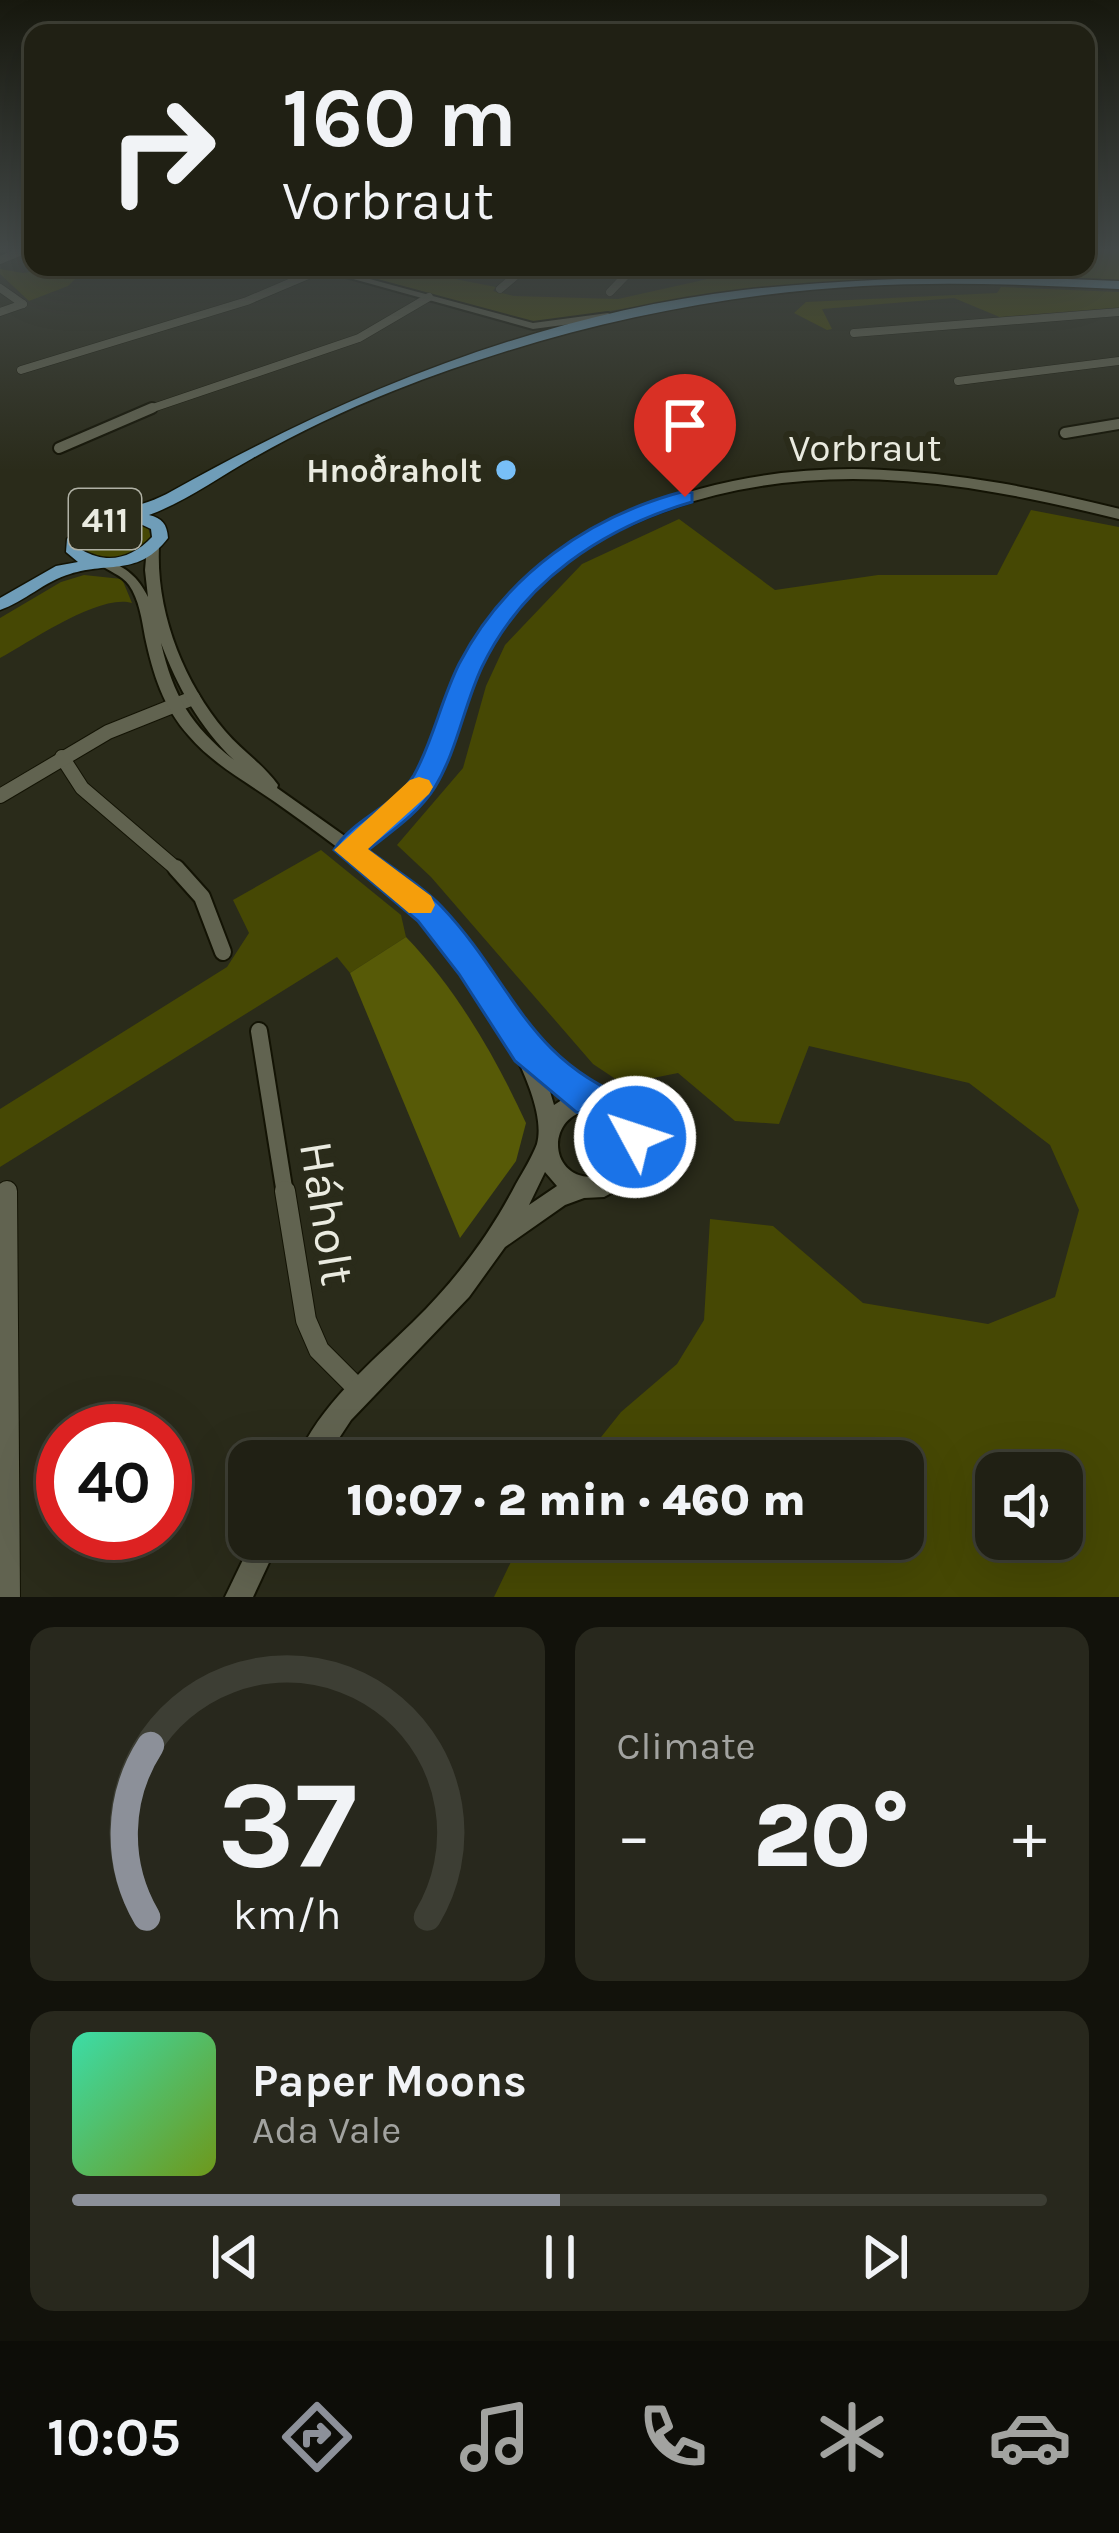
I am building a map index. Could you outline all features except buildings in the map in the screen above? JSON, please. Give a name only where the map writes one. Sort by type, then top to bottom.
[{"type":"main road","name":"411","points":[[0,602],[47,570],[93,523],[156,507],[287,430],[413,376],[505,344],[590,323]]},
{"type":"main road","name":"411","points":[[413,376],[602,323]]},
{"type":"main road","name":"411","points":[[0,602],[62,570],[129,561],[157,540],[175,505],[211,473]]},
{"type":"main road","name":"411","points":[[132,515],[152,521],[157,540]]},
{"type":"main road","name":"411","points":[[73,543],[77,556],[100,564]]},
{"type":"street","points":[[21,370],[176,323]]},
{"type":"street","points":[[59,448],[144,411],[359,338],[385,323]]},
{"type":"street","points":[[505,323],[513,330],[505,344]]},
{"type":"street","points":[[529,323],[565,323]]},
{"type":"street","points":[[854,333],[990,323]]},
{"type":"street","points":[[958,381],[1119,361]]},
{"type":"street","points":[[1065,433],[1119,424]]},
{"type":"street","name":"Vorbraut","points":[[349,850],[403,806],[424,782],[471,664],[519,594],[545,568],[586,540],[650,508],[772,476],[867,471],[974,478],[1119,514]]},
{"type":"street","points":[[157,540],[156,597],[179,673],[222,738],[278,796]]},
{"type":"street","points":[[100,564],[137,588],[155,658],[174,705],[213,751],[429,913],[526,1050],[589,1101],[620,1112],[633,1129],[636,1147],[622,1175],[558,1197],[500,1240]]},
{"type":"street","points":[[0,796],[141,716],[193,698]]},
{"type":"street","points":[[62,757],[82,788],[170,862],[202,897],[224,952]]},
{"type":"street","name":"Háholt","points":[[259,1031],[306,1320],[319,1350],[358,1389]]},
{"type":"street","points":[[526,1050],[547,1137],[563,1178],[587,1187]]},
{"type":"street","points":[[323,1440],[358,1389],[460,1291],[500,1240],[565,1108],[589,1101]]},
{"type":"street","points":[[7,1192],[10,1597]]},
{"type":"street","points":[[239,1597],[257,1560]]},
{"type":"shaded area","points":[[1031,510],[1119,527],[1119,1597],[494,1597],[512,1560],[924,1560],[924,1440],[599,1440],[621,1412],[677,1364],[704,1320],[710,1219],[773,1226],[863,1303],[988,1324],[1055,1297],[1079,1210],[1050,1145],[969,1083],[809,1046],[779,1124],[735,1121],[678,1073],[623,1084],[593,1064],[431,877],[397,845],[463,768],[486,686],[505,645],[582,564],[679,519],[775,590],[878,575],[997,575]]},
{"type":"shaded area","points":[[121,520],[148,527],[151,539],[118,558],[82,549],[84,537],[99,526]]},
{"type":"shaded area","points":[[84,575],[122,579],[132,603],[84,612],[0,658],[0,618],[61,582]]},
{"type":"shaded area","points":[[321,850],[401,915],[406,937],[350,973],[337,957],[0,1167],[0,1109],[227,967],[249,933],[233,900]]},
{"type":"shaded area","points":[[406,937],[474,1025],[526,1123],[516,1161],[460,1238],[350,973]]},
{"type":"slow traffic","points":[[419,787],[349,850],[420,905]]},
{"type":"place","name":"Hnoðraholt","points":[[506,470]]},
{"type":"route","points":[[635,1137],[620,1112],[589,1101],[526,1050],[452,939],[429,913],[349,850],[403,806],[424,782],[471,664],[519,594],[545,568],[586,540],[650,508],[685,497]]}]
